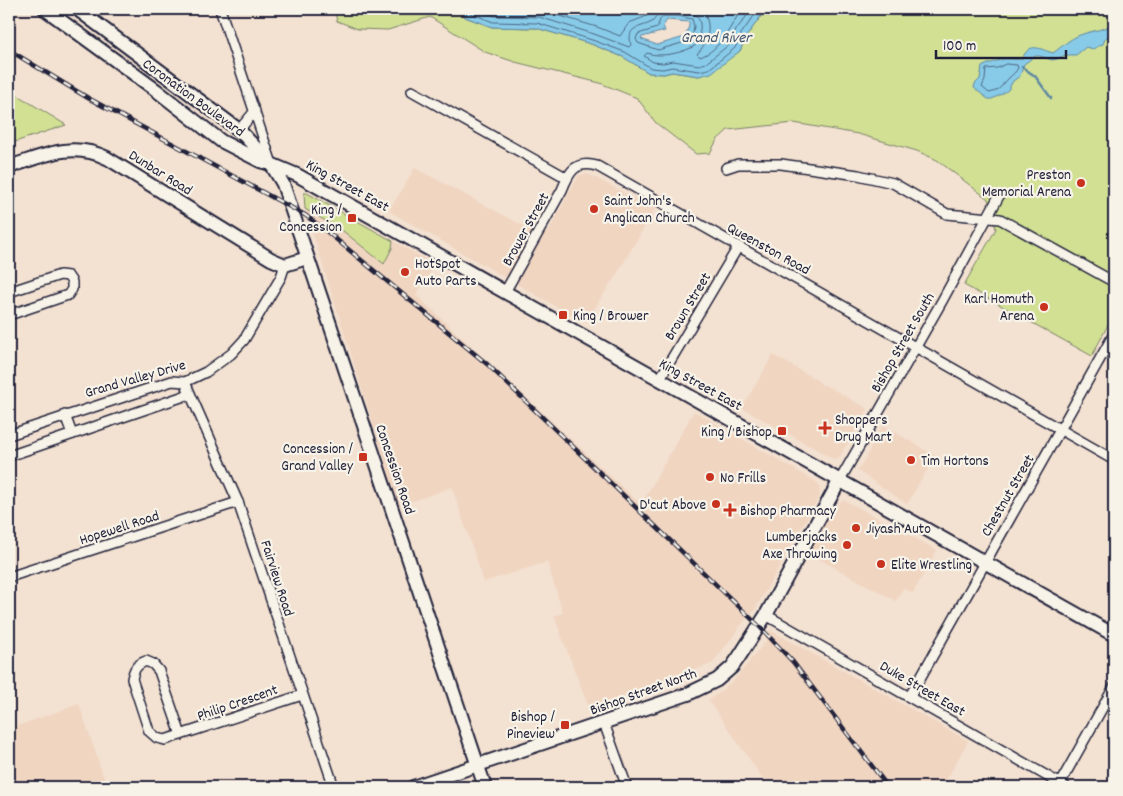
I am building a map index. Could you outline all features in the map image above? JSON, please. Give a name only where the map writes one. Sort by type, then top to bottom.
[{"type":"main road","name":"Coronation Boulevard","points":[[46,9],[156,90],[221,141],[260,161],[271,164]]},
{"type":"main road","name":"Coronation Boulevard","points":[[77,9],[239,130],[271,164]]},
{"type":"main road","points":[[156,90],[166,76]]},
{"type":"main road","name":"Dunbar Road","points":[[9,167],[57,151],[84,150],[96,153],[271,259],[286,265]]},
{"type":"main road","name":"Concession Road","points":[[271,164],[283,184],[306,258],[485,787]]},
{"type":"main road","name":"King Street East","points":[[271,164],[297,175],[1114,635]]},
{"type":"main road","points":[[286,265],[306,258]]},
{"type":"main road","name":"Bishop Street North","points":[[413,787],[604,723],[709,685],[732,666],[766,614],[840,480]]},
{"type":"street","points":[[220,9],[271,164]]},
{"type":"street","points":[[412,91],[567,178]]},
{"type":"street","points":[[239,130],[255,111]]},
{"type":"street","name":"Queenston Road","points":[[567,178],[578,166],[588,164],[597,166],[1114,460]]},
{"type":"street","points":[[726,168],[738,164],[781,164],[858,175],[894,183],[946,214],[1000,219],[1114,282]]},
{"type":"street","name":"Brower Street","points":[[505,292],[567,178]]},
{"type":"street","name":"Bishop Street South","points":[[840,480],[999,196]]},
{"type":"street","name":"Brown Street","points":[[659,380],[738,247]]},
{"type":"street","name":"Grand Valley Drive","points":[[9,435],[172,381],[185,382],[206,372],[230,354],[244,340],[281,277],[286,265]]},
{"type":"street","points":[[9,292],[60,275],[68,276],[72,282],[72,289],[68,295],[9,314]]},
{"type":"street","name":"Chestnut Street","points":[[910,696],[1114,334]]},
{"type":"street","name":"Fairview Road","points":[[185,382],[238,502],[334,787]]},
{"type":"street","name":"Grand Valley Drive","points":[[9,456],[190,394]]},
{"type":"street","points":[[66,416],[72,434]]},
{"type":"street","name":"Hopewell Road","points":[[9,578],[238,502]]},
{"type":"street","name":"Duke Street East","points":[[766,614],[910,696],[1061,786]]},
{"type":"street","name":"Philip Crescent","points":[[181,735],[159,671],[153,664],[146,661],[137,664],[132,679],[149,731],[157,738],[165,740],[181,735],[302,695]]},
{"type":"street","points":[[1061,786],[1114,687]]},
{"type":"street","points":[[604,723],[626,787]]},
{"type":"shaded area","points":[[415,168],[533,231],[548,232],[579,175],[588,174],[655,209],[585,323],[389,211]]},
{"type":"shaded area","points":[[305,209],[343,231],[392,248],[393,241],[435,265],[416,295],[641,505],[694,411],[818,483],[819,497],[754,611],[713,663],[589,708],[554,616],[563,613],[547,562],[484,582],[452,487],[399,506]]},
{"type":"shaded area","points":[[773,355],[817,380],[823,386],[825,385],[868,409],[837,461],[742,408]]},
{"type":"shaded area","points":[[883,425],[935,456],[907,504],[858,471]]},
{"type":"shaded area","points":[[844,500],[937,550],[913,593],[903,588],[896,601],[808,553],[834,508],[836,509],[840,502]]},
{"type":"shaded area","points":[[770,630],[968,741],[945,782],[954,787],[769,787],[709,701],[735,679],[767,640]]},
{"type":"shaded area","points":[[79,704],[107,787],[9,787],[9,729]]},
{"type":"green space","points":[[334,9],[457,9],[465,17],[492,27],[536,28],[591,44],[623,57],[649,73],[664,74],[672,72],[699,76],[740,51],[746,37],[766,9],[1114,9],[1114,313],[1092,356],[964,285],[996,229],[988,199],[937,160],[917,151],[858,134],[794,123],[728,130],[717,140],[710,153],[696,154],[656,123],[637,98],[600,83],[515,62],[485,52],[430,17],[388,30],[358,29],[337,21]]},
{"type":"green space","points":[[9,90],[66,125],[9,144]]},
{"type":"green space","points":[[304,193],[393,241],[392,248],[384,264],[343,231],[305,209]]},
{"type":"water","name":"Grand River","points":[[457,9],[766,9],[746,37],[740,51],[711,73],[699,76],[672,72],[664,74],[649,73],[623,57],[591,44],[536,28],[492,27],[465,17]],"holes":[[[667,20],[689,22],[686,34],[688,36],[657,45],[641,39],[642,37],[665,31],[663,26]]]},
{"type":"water","points":[[1114,23],[1114,46],[1107,37],[1103,44],[1093,49],[1086,47],[1076,55],[1065,55],[1052,60],[1035,56],[1024,64],[1020,76],[1013,81],[1008,90],[992,99],[988,99],[974,88],[980,79],[983,66],[1003,59],[1022,59],[1025,53],[1032,48],[1039,48],[1053,53],[1076,37],[1108,27]]},
{"type":"waterway","points":[[1022,67],[1035,76],[1051,98]]},
{"type":"railway","points":[[9,50],[88,98],[305,215],[487,364],[759,626],[793,662],[888,787]]},
{"type":"place","name":"Preston Memorial Arena","points":[[1081,183]]},
{"type":"place","name":"Saint John's Anglican Church","points":[[594,209]]},
{"type":"place","name":"King / Concession","points":[[352,218]]},
{"type":"place","name":"HotSpot Auto Parts","points":[[405,272]]},
{"type":"place","name":"Karl Homuth Arena","points":[[1044,307]]},
{"type":"place","name":"King / Brower","points":[[563,315]]},
{"type":"place","name":"Shoppers Drug Mart","points":[[825,428]]},
{"type":"place","name":"King / Bishop","points":[[782,431]]},
{"type":"place","name":"Concession / Grand Valley","points":[[363,457]]},
{"type":"place","name":"Tim Hortons","points":[[911,460]]},
{"type":"place","name":"No Frills","points":[[710,477]]},
{"type":"place","name":"D'cut Above","points":[[716,504]]},
{"type":"place","name":"Bishop Pharmacy","points":[[730,510]]},
{"type":"place","name":"Jiyash Auto","points":[[856,528]]},
{"type":"place","name":"Lumberjacks Axe Throwing","points":[[847,545]]},
{"type":"place","name":"Elite Wrestling","points":[[881,564]]},
{"type":"place","name":"Bishop / Pineview","points":[[565,725]]}]
